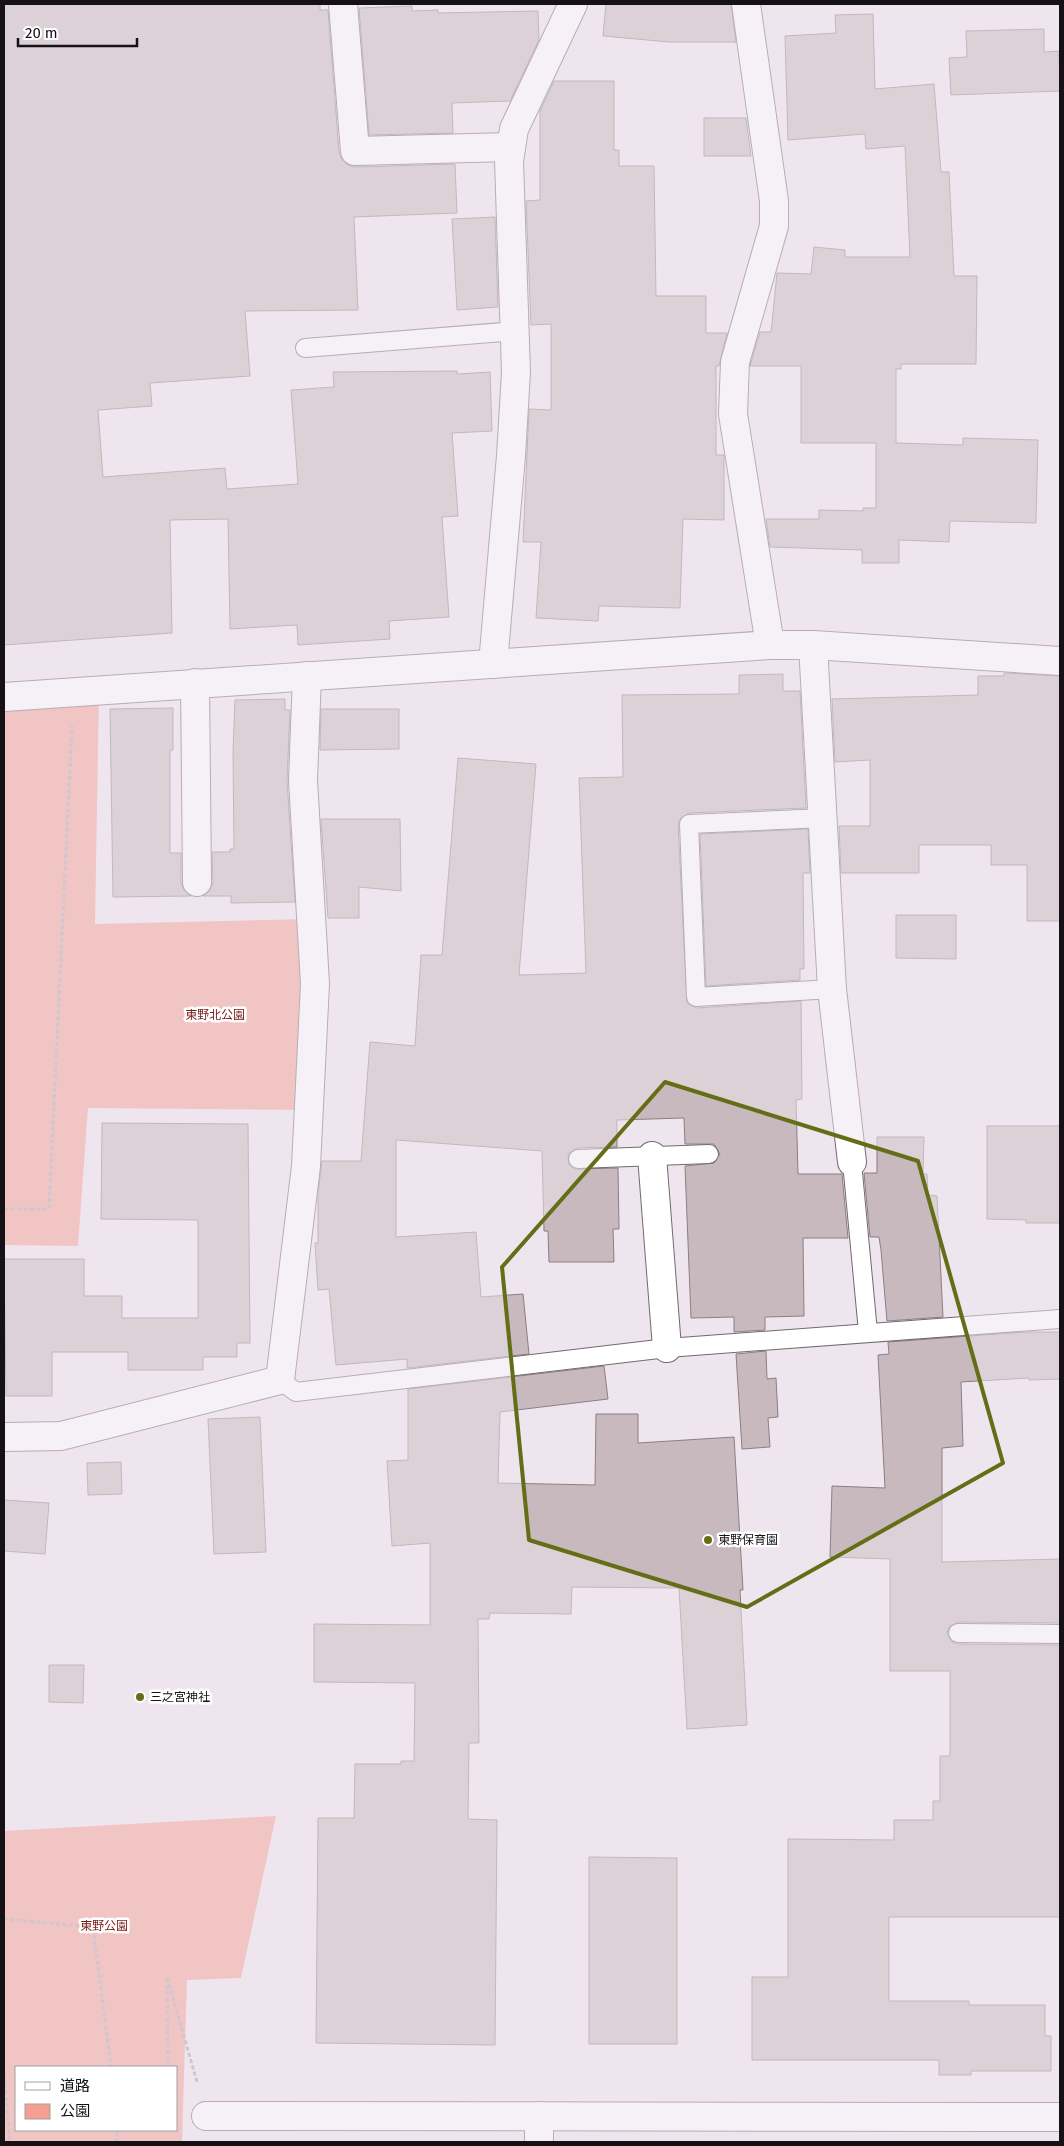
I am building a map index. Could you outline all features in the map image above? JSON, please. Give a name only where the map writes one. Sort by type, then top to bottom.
[{"type":"street","points":[[343,4],[355,151],[511,146]]},
{"type":"street","points":[[493,664],[512,456],[516,372],[509,161],[514,129],[573,4]]},
{"type":"street","points":[[746,4],[774,201],[774,226],[735,362],[733,414],[770,645]]},
{"type":"street","points":[[4,697],[74,694],[195,683],[770,645],[813,645],[1060,661]]},
{"type":"street","points":[[813,645],[832,989],[852,1162]]},
{"type":"street","points":[[4,1437],[61,1436],[280,1380],[306,1166],[315,984],[303,780],[307,676]]},
{"type":"street","points":[[195,683],[197,882]]},
{"type":"street","points":[[652,1156],[667,1348]]},
{"type":"street","points":[[206,2116],[539,2129],[1060,2117]]},
{"type":"lane","points":[[305,348],[515,331]]},
{"type":"lane","points":[[824,818],[689,824],[696,997],[832,989]]},
{"type":"lane","points":[[578,1158],[709,1154]]},
{"type":"lane","points":[[852,1162],[868,1332]]},
{"type":"lane","points":[[280,1380],[296,1392],[667,1348],[1060,1319]]},
{"type":"lane","points":[[958,1634],[1060,1634]]},
{"type":"path","points":[[4,1208],[49,1209],[74,694]]},
{"type":"path","points":[[4,1919],[93,1928],[111,2066]]},
{"type":"path","points":[[168,2066],[167,1977],[206,2116]]},
{"type":"path","points":[[4,2072],[10,2142]]},
{"type":"highlighted area","points":[[665,1082],[918,1161],[1003,1463],[747,1607],[529,1540],[502,1267]]},
{"type":"green space","name":"東野北公園","points":[[99,692],[95,924],[311,919],[309,1110],[88,1108],[78,1246],[4,1245],[4,697]]},
{"type":"green space","name":"東野公園","points":[[276,1816],[241,1978],[187,1980],[182,2142],[4,2142],[4,1831]]},
{"type":"building","points":[[4,4],[320,4],[320,10],[328,10],[339,152],[342,160],[348,165],[355,167],[455,164],[457,213],[354,217],[358,310],[245,311],[250,376],[150,383],[152,406],[98,410],[103,477],[225,468],[227,489],[298,484],[291,390],[334,387],[333,372],[457,371],[457,374],[490,372],[492,431],[452,433],[458,516],[442,517],[449,617],[389,621],[390,639],[298,645],[297,625],[230,629],[228,519],[170,520],[172,633],[4,645]]},
{"type":"building","points":[[606,4],[731,4],[736,42],[669,42],[603,36]]},
{"type":"building","points":[[412,6],[412,11],[438,10],[438,13],[538,11],[539,40],[510,101],[452,103],[453,133],[369,135],[359,8]]},
{"type":"building","points":[[873,14],[875,89],[934,84],[941,172],[949,172],[954,276],[977,276],[976,364],[901,364],[901,369],[896,369],[896,443],[963,445],[963,438],[1038,440],[1036,523],[950,521],[949,542],[899,540],[899,563],[862,563],[862,550],[770,547],[766,519],[819,519],[819,510],[863,511],[863,508],[876,508],[876,443],[801,443],[801,366],[750,366],[760,332],[771,332],[777,273],[811,274],[814,247],[845,250],[845,257],[910,257],[905,146],[866,149],[865,134],[788,140],[785,36],[836,33],[835,15]]},
{"type":"building","points":[[1044,29],[1044,52],[1059,51],[1060,91],[951,95],[949,58],[967,57],[966,31]]},
{"type":"building","points":[[554,81],[614,81],[614,150],[619,150],[619,166],[654,166],[656,296],[706,296],[706,333],[727,333],[719,366],[716,366],[716,455],[724,455],[724,520],[683,519],[680,608],[599,606],[598,621],[536,618],[541,542],[523,542],[529,409],[551,410],[551,324],[531,325],[526,201],[540,200],[540,111]]},
{"type":"building","points":[[704,118],[746,118],[751,156],[704,156]]},
{"type":"building","points":[[495,217],[498,307],[457,310],[452,219]]},
{"type":"building","points":[[1004,673],[1060,676],[1060,921],[1027,921],[1027,865],[991,865],[991,845],[919,845],[919,873],[841,873],[839,826],[870,826],[870,760],[835,762],[832,699],[978,695],[978,676],[1004,676]]},
{"type":"building","points":[[783,674],[783,691],[800,691],[806,808],[689,813],[680,819],[678,824],[687,1003],[697,1008],[801,1001],[802,1099],[796,1100],[798,1174],[842,1174],[848,1238],[803,1238],[804,1316],[765,1317],[765,1330],[734,1332],[734,1317],[691,1318],[685,1166],[714,1163],[720,1154],[714,1144],[685,1144],[684,1118],[617,1120],[617,1147],[577,1148],[568,1154],[569,1164],[574,1169],[618,1168],[619,1229],[613,1229],[614,1262],[549,1262],[548,1231],[544,1231],[542,1151],[396,1140],[396,1237],[476,1232],[481,1297],[523,1294],[529,1354],[407,1368],[407,1359],[336,1365],[329,1289],[318,1290],[315,1243],[318,1243],[318,1193],[322,1161],[361,1161],[370,1042],[415,1046],[421,955],[442,955],[458,758],[536,764],[519,975],[586,973],[579,778],[623,777],[622,695],[739,694],[739,675]]},
{"type":"building","points":[[285,699],[285,710],[290,710],[287,781],[295,902],[231,903],[231,896],[203,896],[210,890],[213,882],[212,852],[230,852],[230,849],[234,849],[233,752],[235,700]]},
{"type":"building","points":[[173,708],[173,750],[170,750],[170,853],[181,853],[181,883],[184,890],[191,896],[113,897],[110,709]]},
{"type":"building","points":[[321,709],[399,709],[399,749],[320,750]]},
{"type":"building","points":[[321,819],[400,819],[401,891],[359,887],[359,918],[328,918]]},
{"type":"building","points":[[808,829],[810,873],[803,873],[804,969],[800,969],[800,980],[706,986],[700,834]]},
{"type":"building","points":[[896,915],[956,915],[956,959],[896,958]]},
{"type":"building","points":[[102,1123],[248,1124],[250,1343],[237,1343],[237,1357],[203,1357],[203,1370],[128,1370],[128,1352],[52,1352],[52,1396],[6,1396],[4,1259],[84,1259],[84,1296],[122,1296],[122,1318],[198,1318],[198,1220],[101,1219]]},
{"type":"building","points":[[987,1126],[1060,1126],[1060,1223],[1026,1223],[1026,1220],[987,1219]]},
{"type":"building","points":[[877,1137],[924,1137],[923,1174],[927,1174],[928,1195],[937,1196],[943,1317],[887,1321],[879,1237],[870,1237],[864,1173],[877,1173]]},
{"type":"building","points":[[1024,1332],[1060,1332],[1060,1379],[1029,1380],[1029,1378],[961,1382],[963,1446],[942,1448],[942,1562],[1060,1559],[1060,1623],[958,1622],[949,1627],[947,1633],[952,1642],[958,1644],[1060,1645],[1060,1917],[889,1917],[889,2001],[969,2001],[969,2005],[1045,2005],[1045,2036],[1051,2036],[1051,2071],[971,2071],[971,2075],[939,2075],[939,2060],[752,2060],[752,1977],[788,1977],[788,1839],[894,1840],[894,1820],[933,1820],[933,1801],[940,1801],[940,1756],[950,1756],[950,1671],[890,1671],[890,1559],[830,1557],[832,1486],[885,1488],[878,1355],[889,1354],[888,1342]]},
{"type":"building","points":[[766,1351],[767,1379],[776,1378],[778,1417],[768,1418],[770,1447],[742,1449],[736,1354]]},
{"type":"building","points":[[604,1366],[608,1399],[500,1412],[498,1483],[595,1485],[596,1414],[638,1414],[638,1443],[734,1437],[743,1590],[740,1590],[747,1725],[687,1729],[679,1588],[572,1587],[571,1614],[490,1613],[489,1619],[478,1619],[479,1743],[469,1743],[468,1819],[497,1820],[495,2045],[316,2043],[318,1818],[354,1818],[355,1764],[401,1764],[401,1761],[414,1761],[415,1683],[314,1682],[314,1624],[430,1625],[430,1543],[392,1546],[387,1461],[408,1460],[408,1389]]},
{"type":"building","points":[[260,1417],[266,1552],[214,1554],[208,1419]]},
{"type":"building","points":[[121,1462],[122,1494],[88,1495],[87,1463]]},
{"type":"building","points":[[4,1500],[49,1503],[45,1554],[4,1551]]},
{"type":"building","points":[[49,1665],[84,1665],[83,1703],[49,1702]]},
{"type":"building","points":[[589,1857],[677,1858],[677,2044],[589,2044]]},
{"type":"place","name":"東野保育園","points":[[708,1540]]},
{"type":"place","name":"三之宮神社","points":[[140,1697]]}]
